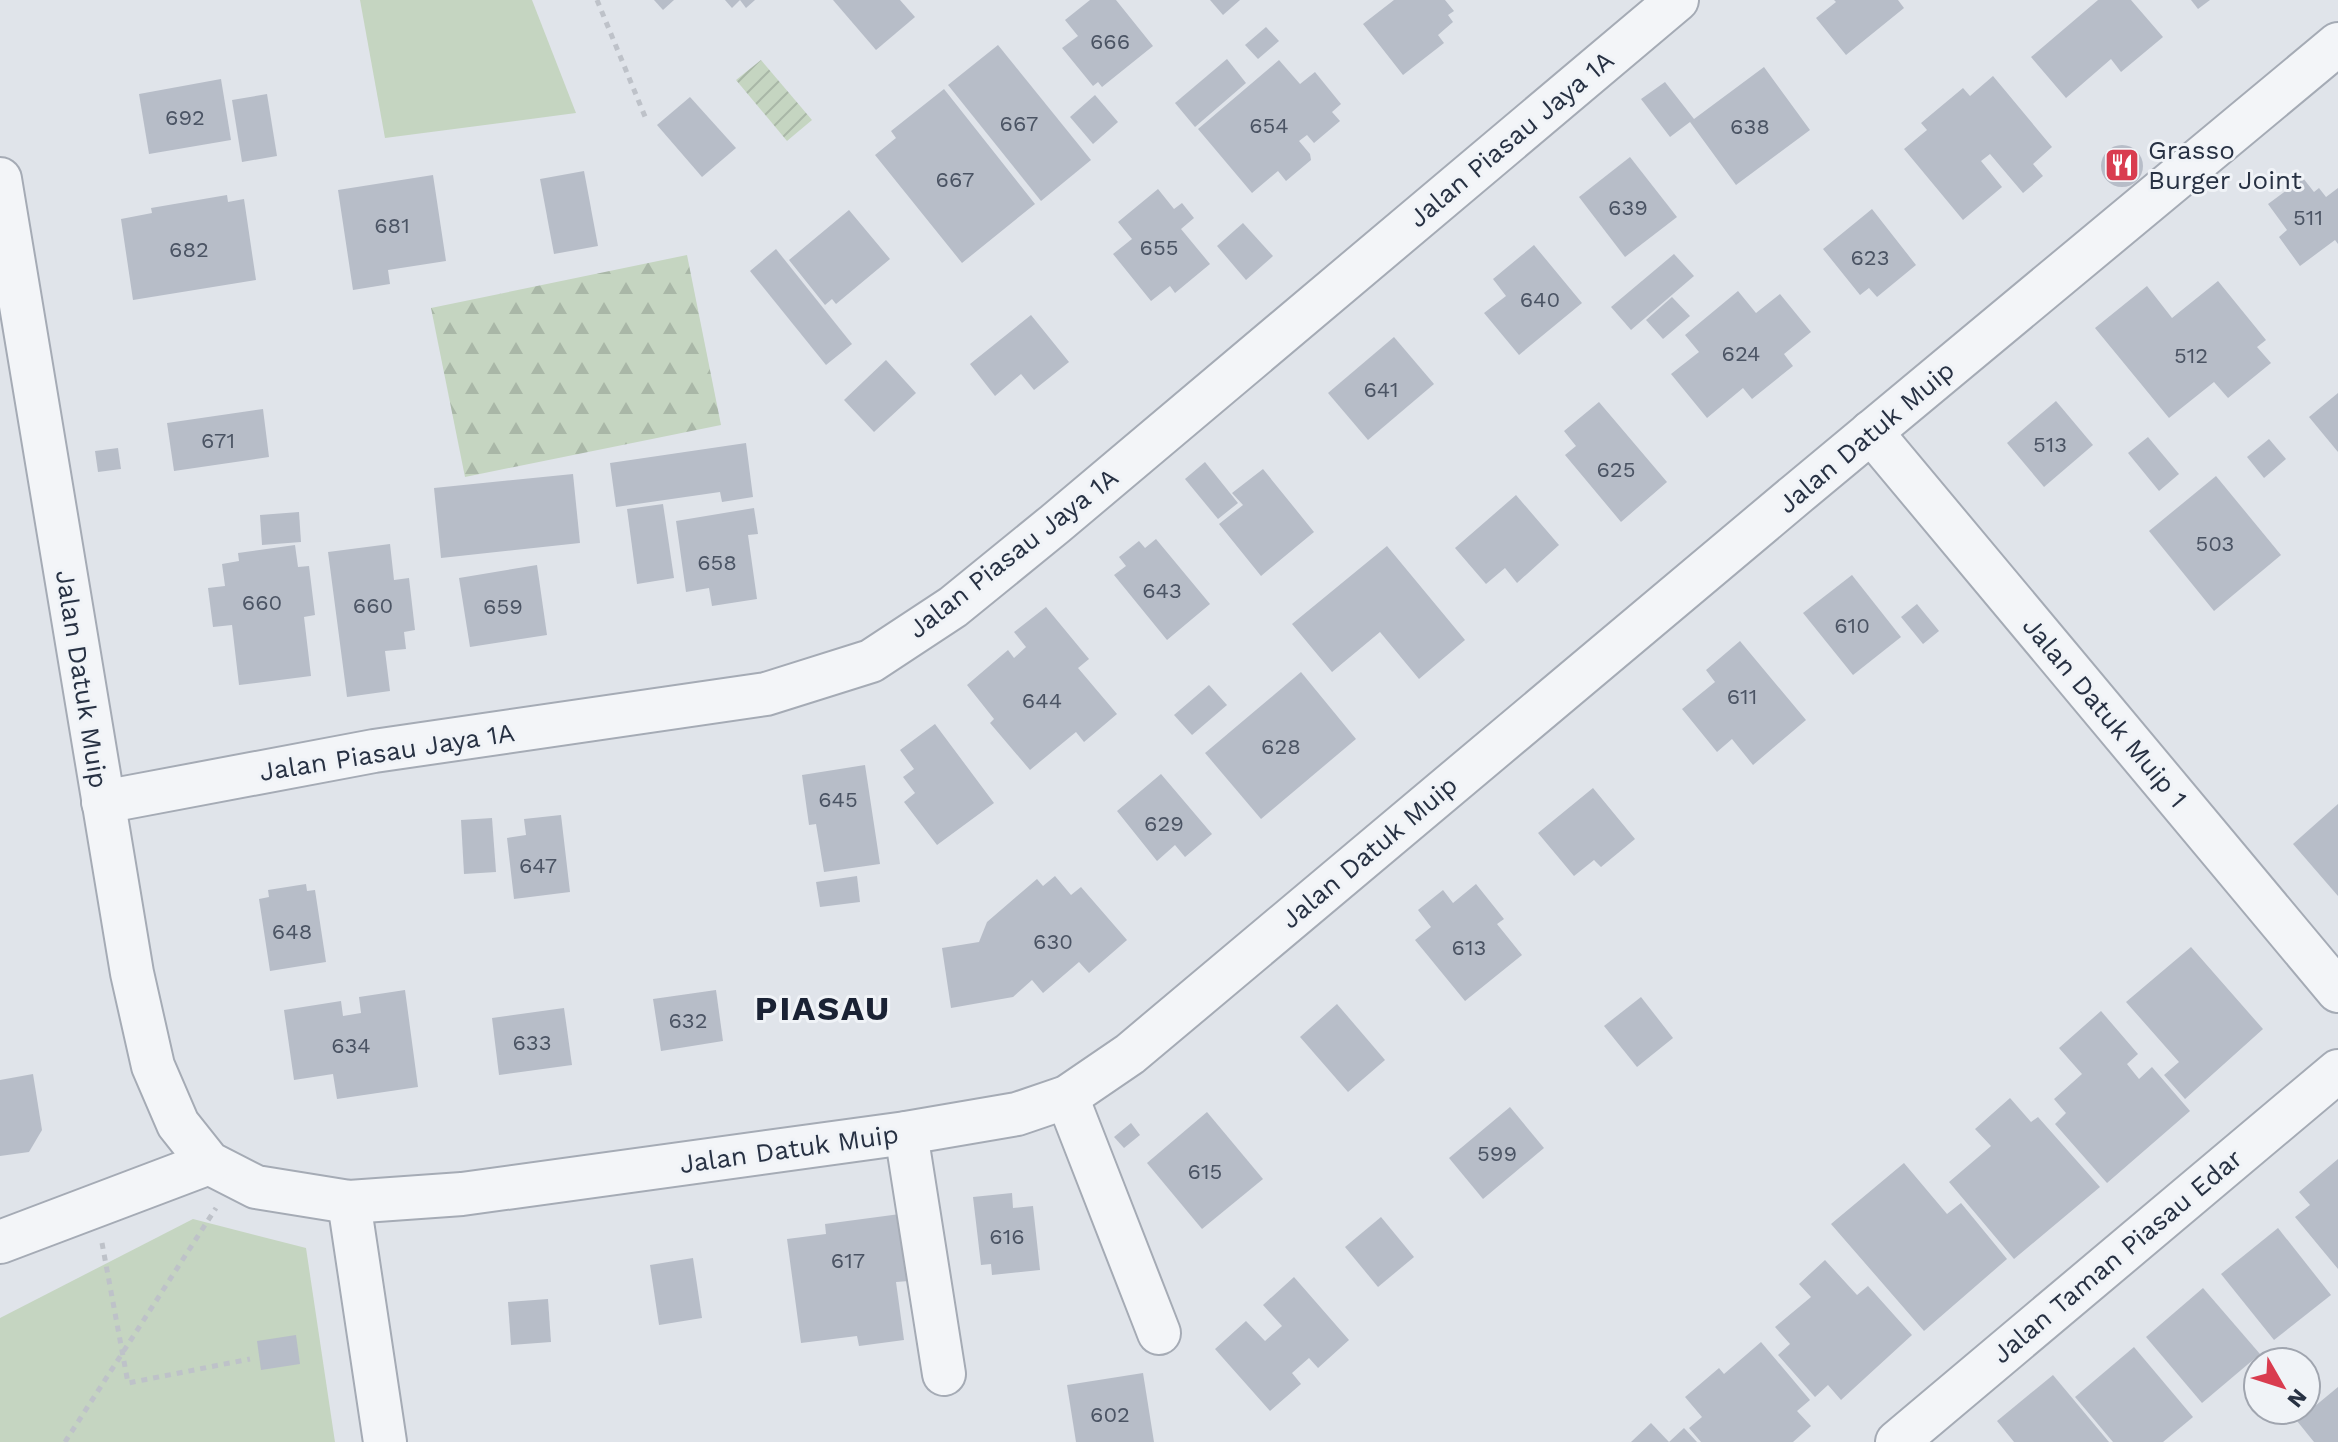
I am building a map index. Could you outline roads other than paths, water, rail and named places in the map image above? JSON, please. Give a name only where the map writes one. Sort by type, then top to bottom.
[{"type":"street","name":"Jalan Piasau Jaya 1A","points":[[103,802],[374,751],[766,694],[871,661],[953,607],[1044,533],[1677,0]]},
{"type":"street","name":"Jalan Datuk Muip","points":[[0,179],[132,973],[153,1066],[178,1124],[223,1170],[256,1187],[349,1202],[462,1194],[906,1133],[1017,1114],[1067,1097],[1130,1054],[2338,44]]},
{"type":"street","name":"Jalan Datuk Muip 1","points":[[1871,432],[2338,991]]},
{"type":"street","name":"Jalan Taman Piasau Edar","points":[[1897,1442],[2338,1071]]},
{"type":"street","points":[[1067,1097],[1159,1333]]},
{"type":"street","points":[[906,1133],[944,1374]]},
{"type":"street","points":[[0,1242],[95,1207],[223,1170]]},
{"type":"street","points":[[349,1202],[385,1442]]},
{"type":"place","name":"Grasso Burger Joint","points":[[2122,165]]},
{"type":"district","name":"PIASAU","points":[[823,1008]]}]
